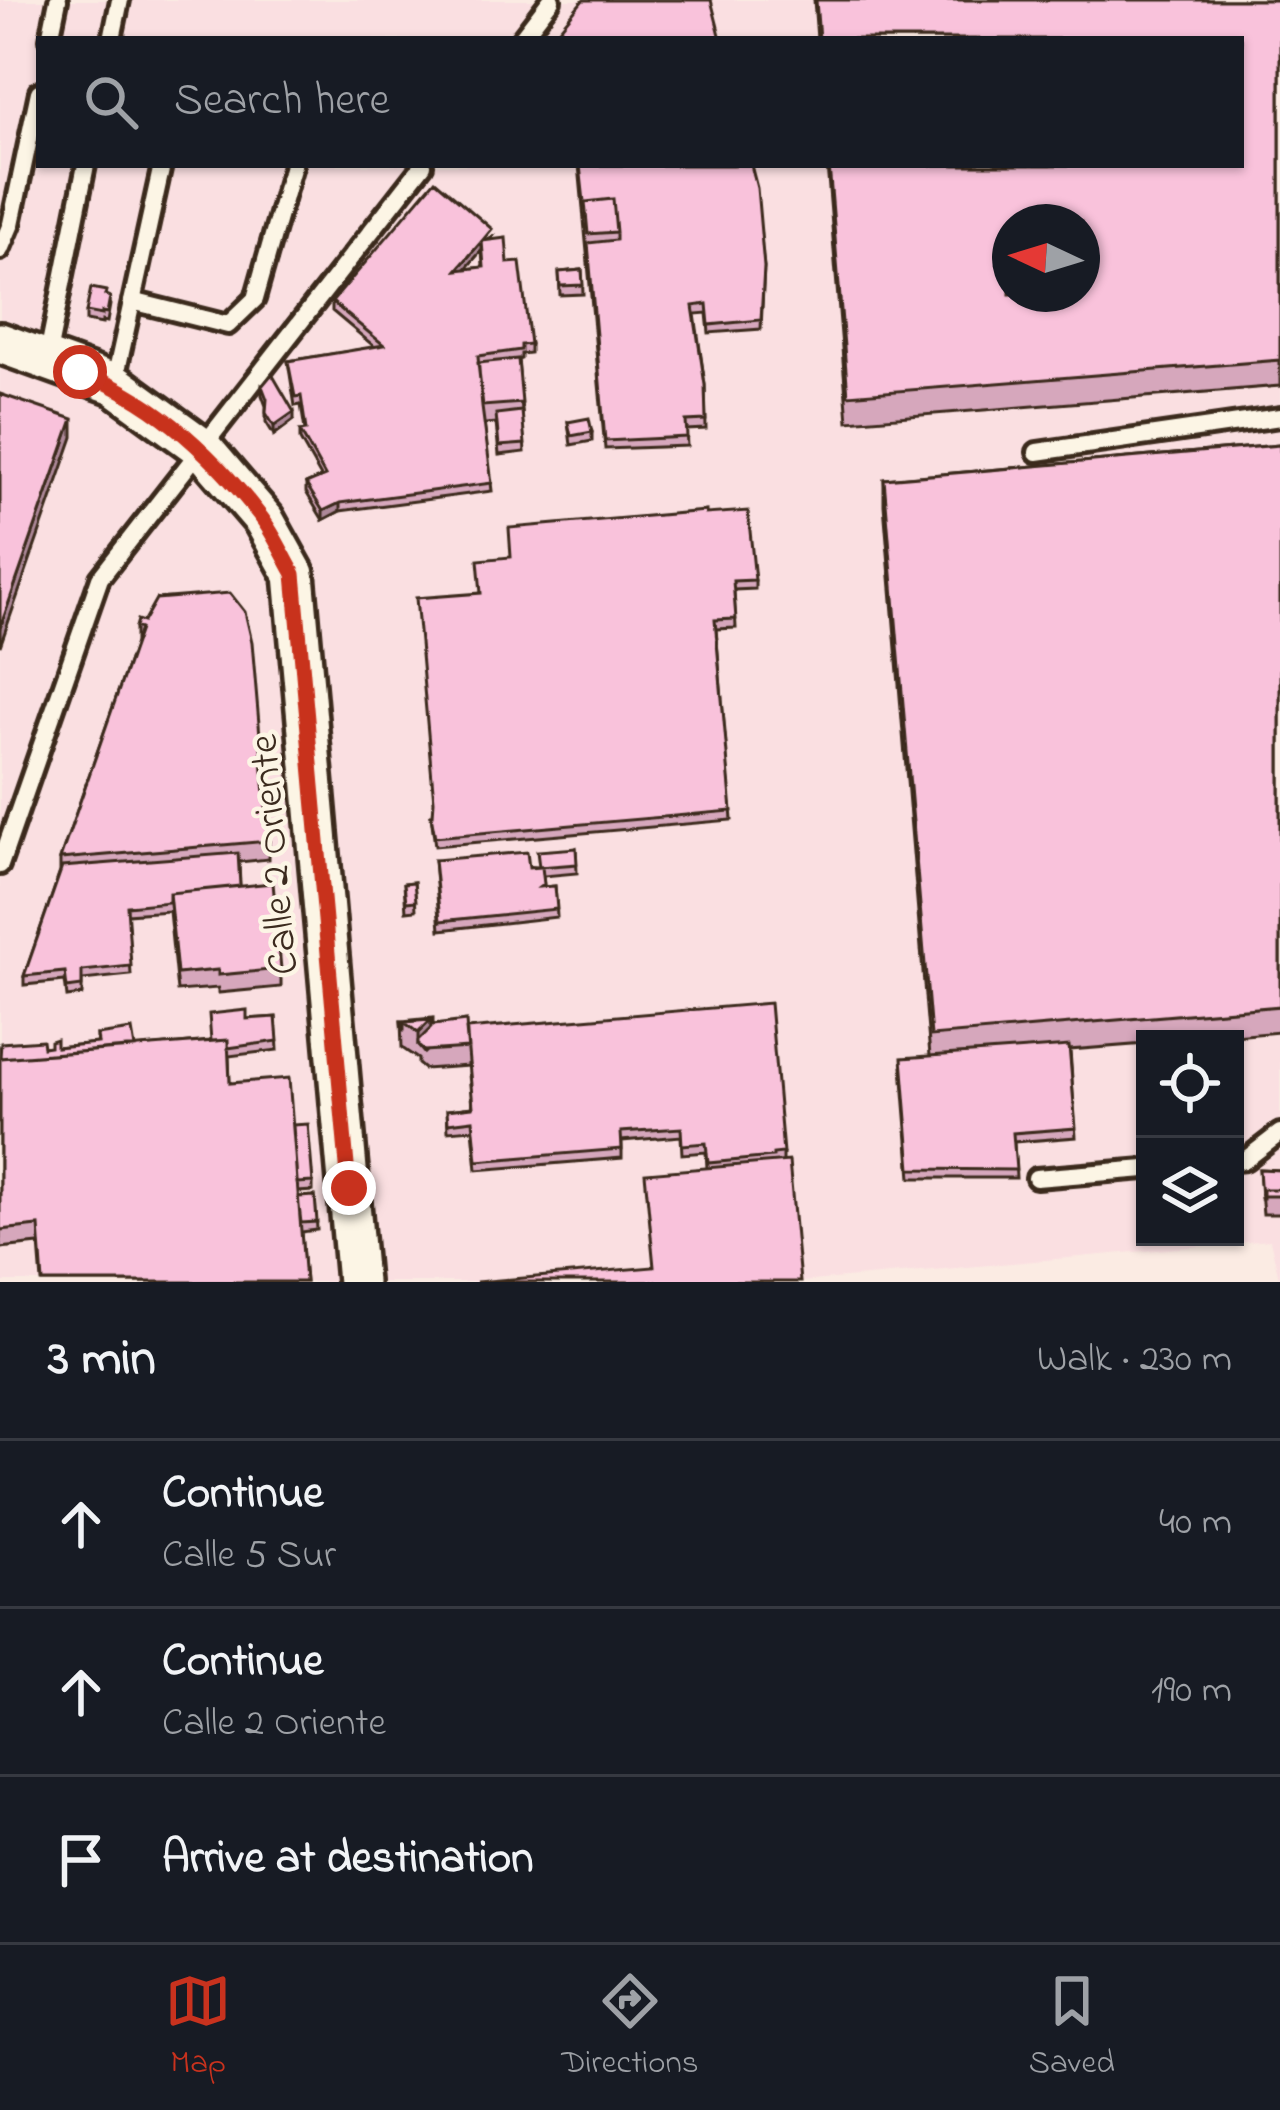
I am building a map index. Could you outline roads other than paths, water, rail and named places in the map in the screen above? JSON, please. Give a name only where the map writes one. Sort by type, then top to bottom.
[{"type":"street","name":"Calle 2 Oriente","points":[[0,344],[114,384],[202,448],[264,520],[294,574],[357,1282]]},
{"type":"lane","points":[[51,36],[58,0]]},
{"type":"lane","points":[[113,36],[120,0]]},
{"type":"lane","points":[[522,36],[551,0]]},
{"type":"lane","points":[[0,250],[11,224],[36,106]]},
{"type":"lane","points":[[46,360],[85,168]]},
{"type":"lane","points":[[114,384],[161,168]]},
{"type":"lane","points":[[132,301],[228,325],[255,298],[292,168]]},
{"type":"lane","points":[[0,865],[100,578],[421,168]]},
{"type":"lane","points":[[1037,452],[1280,417]]},
{"type":"lane","points":[[1244,1160],[1280,1132]]},
{"type":"lane","points":[[1036,1178],[1136,1170]]}]
